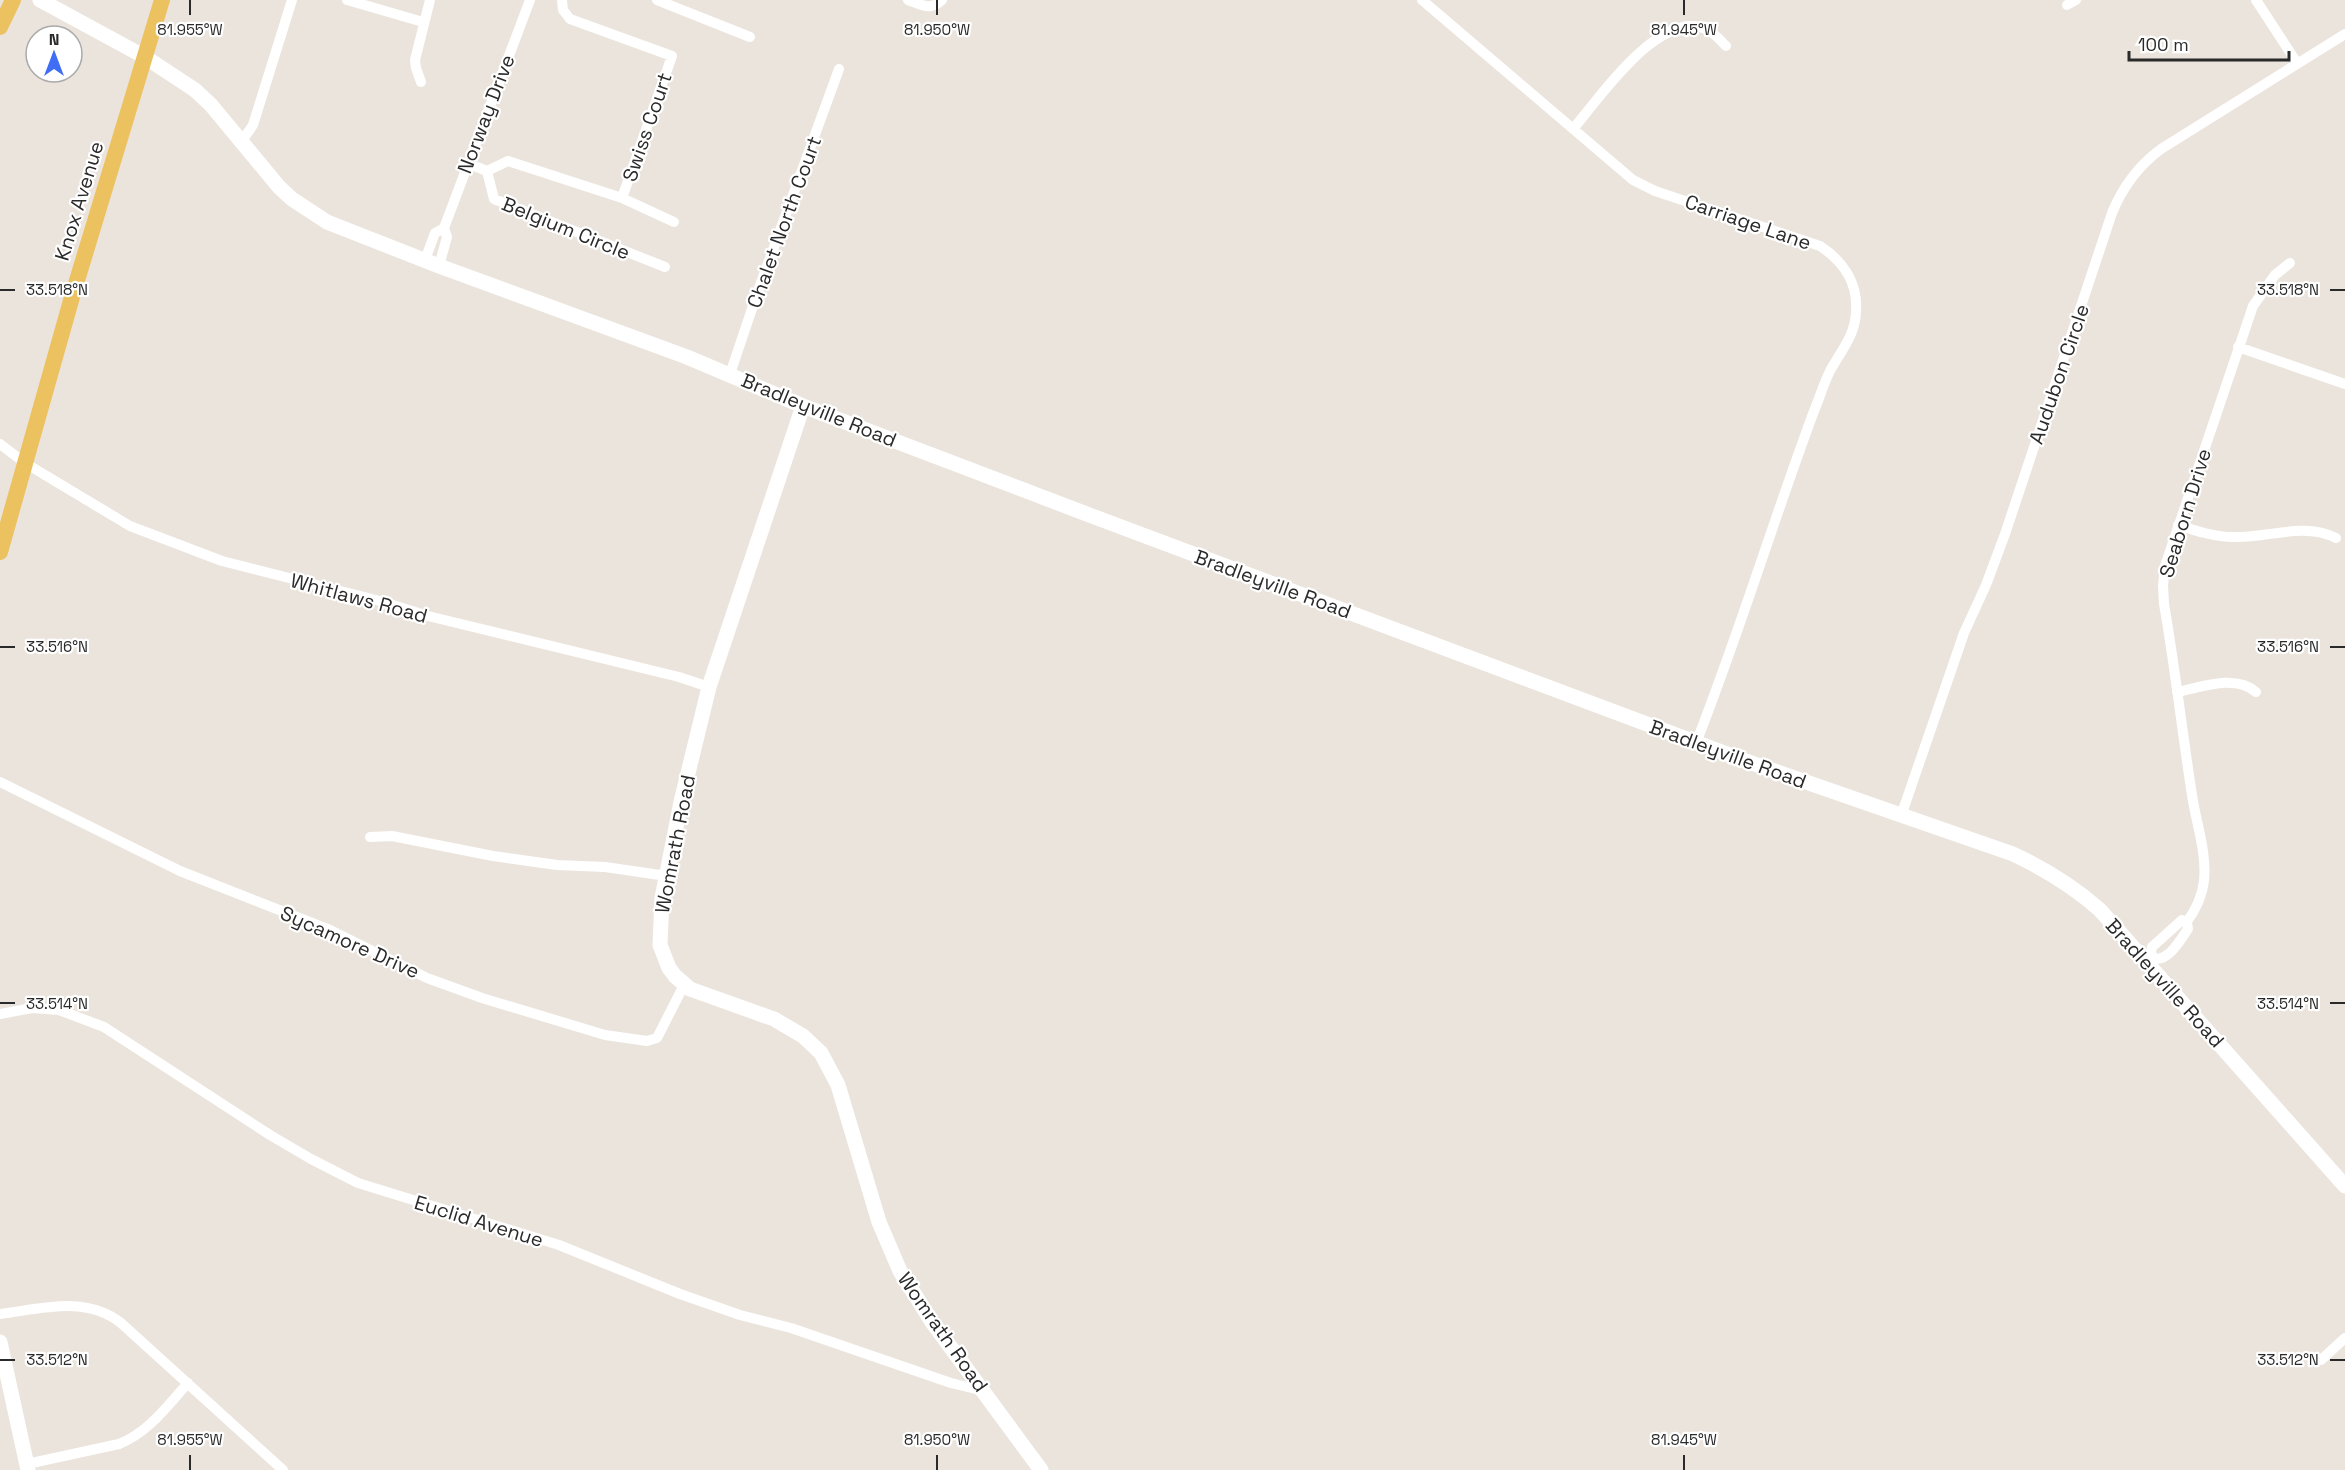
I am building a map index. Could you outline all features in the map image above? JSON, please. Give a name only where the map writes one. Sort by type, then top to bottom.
[{"type":"main road","points":[[0,27],[13,0]]},
{"type":"main road","name":"Knox Avenue","points":[[0,552],[72,297],[162,0]]},
{"type":"street","name":"Bradleyville Road","points":[[40,0],[144,57],[195,90],[242,141],[279,187],[327,222],[1696,743],[2013,854],[2053,874],[2100,910],[2151,961],[2345,1186]]},
{"type":"street","points":[[242,141],[253,125],[292,0]]},
{"type":"street","points":[[347,0],[423,22]]},
{"type":"street","points":[[421,82],[415,60],[430,0]]},
{"type":"street","name":"Norway Drive","points":[[432,263],[435,233],[444,228],[530,0]]},
{"type":"street","name":"Swiss Court","points":[[562,0],[563,10],[570,19],[672,56],[622,198]]},
{"type":"street","points":[[657,0],[750,37]]},
{"type":"street","points":[[908,0],[928,7],[938,3]]},
{"type":"street","name":"Carriage Lane","points":[[1422,0],[1622,171],[1644,186],[1820,246],[1838,259],[1856,298],[1856,320],[1853,332],[1831,370],[1821,393],[1696,743]]},
{"type":"street","points":[[2256,0],[2297,63]]},
{"type":"street","points":[[1573,129],[1641,51],[1658,37],[1682,28],[1700,27],[1716,35],[1726,46]]},
{"type":"street","name":"Audubon Circle","points":[[1901,816],[1964,633],[1986,585],[2004,534],[2117,200],[2132,177],[2150,157],[2345,34]]},
{"type":"street","name":"Chalet North Court","points":[[730,374],[839,69]]},
{"type":"street","name":"Belgium Circle","points":[[467,163],[487,171],[508,161],[622,198],[674,222]]},
{"type":"street","name":"Belgium Circle","points":[[487,171],[494,199],[665,267]]},
{"type":"street","name":"Seaborn Drive","points":[[2151,961],[2163,958],[2188,929],[2186,923],[2198,903],[2204,877],[2203,856],[2163,586],[2165,566],[2253,306],[2275,275],[2290,263]]},
{"type":"street","points":[[2238,347],[2345,384]]},
{"type":"street","name":"Womrath Road","points":[[803,405],[710,687],[681,802],[660,916],[660,945],[669,968],[684,985],[699,994],[774,1019],[803,1036],[821,1053],[838,1084],[879,1222],[900,1271],[932,1322],[1041,1470]]},
{"type":"street","name":"Whitlaws Road","points":[[0,444],[25,463],[130,526],[222,561],[380,601],[428,616],[679,677],[710,687]]},
{"type":"street","points":[[2178,525],[2209,534],[2234,537],[2314,530],[2336,538]]},
{"type":"street","points":[[2177,692],[2236,682],[2249,686],[2256,693]]},
{"type":"street","name":"Sycamore Drive","points":[[0,782],[180,871],[330,930],[427,978],[482,998],[605,1035],[647,1041],[657,1038],[684,985]]},
{"type":"street","points":[[370,837],[392,836],[514,859],[557,865],[605,867],[667,876]]},
{"type":"street","name":"Euclid Avenue","points":[[0,1014],[32,1008],[59,1010],[104,1027],[270,1135],[311,1160],[358,1183],[559,1245],[680,1294],[740,1315],[791,1328],[951,1383],[984,1391]]},
{"type":"street","points":[[0,1314],[77,1305],[96,1308],[114,1317],[283,1470]]},
{"type":"street","points":[[2320,1360],[2345,1338]]},
{"type":"street","points":[[0,1342],[27,1467],[130,1440],[149,1427],[188,1383]]}]
